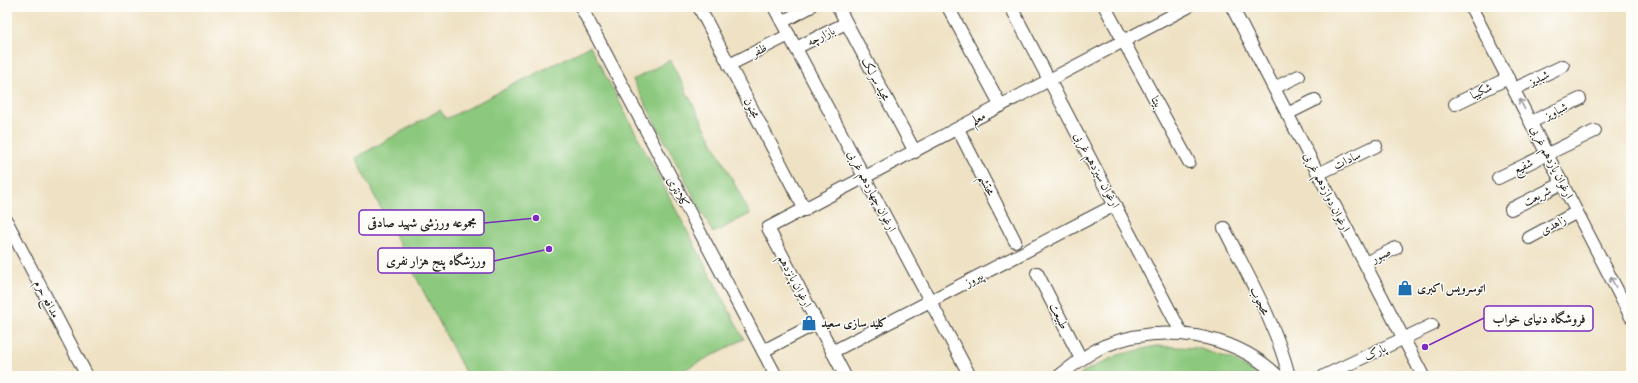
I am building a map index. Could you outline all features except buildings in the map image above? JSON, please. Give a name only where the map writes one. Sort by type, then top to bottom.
[{"type":"street","name":"کلانتری","points":[[580,7],[776,376]]},
{"type":"street","name":"مجنون","points":[[699,7],[805,210]]},
{"type":"street","name":"ارغوان چهاردهم غربی","points":[[774,7],[970,376]]},
{"type":"street","points":[[782,22],[810,7]]},
{"type":"street","name":"مجید سرلک","points":[[838,7],[915,152]]},
{"type":"street","points":[[948,7],[1001,106]]},
{"type":"street","name":"ارغوان سیزدهم غربی","points":[[1011,7],[1182,334]]},
{"type":"street","name":"بیتا","points":[[1106,7],[1190,162]]},
{"type":"street","name":"معلم","points":[[768,228],[805,210],[1188,7]]},
{"type":"street","name":"ارغوان دوازدهم غربی","points":[[1232,7],[1423,376]]},
{"type":"street","name":"ارغوان یازدهم غربی","points":[[1471,7],[1631,317]]},
{"type":"street","name":"بازارچه","points":[[796,48],[846,23]]},
{"type":"street","name":"ظفر","points":[[729,65],[789,35]]},
{"type":"street","name":"شبدیز","points":[[1514,89],[1563,66]]},
{"type":"street","points":[[1274,88],[1299,76]]},
{"type":"street","name":"شکیبا","points":[[1455,104],[1508,78]]},
{"type":"street","name":"شباویز","points":[[1531,122],[1580,99]]},
{"type":"street","points":[[1287,114],[1315,100]]},
{"type":"street","name":"محتشم","points":[[958,128],[1015,241]]},
{"type":"street","name":"شفیع","points":[[1498,178],[1595,131]]},
{"type":"street","name":"سادات","points":[[1318,174],[1376,146]]},
{"type":"street","name":"شریعت","points":[[1511,209],[1562,183]]},
{"type":"street","name":"پیروز","points":[[832,352],[1115,205]]},
{"type":"street","name":"زاهدی","points":[[1529,238],[1577,212]]},
{"type":"street","name":"مدافع حرم","points":[[7,222],[87,376]]},
{"type":"street","name":"ارغوان پانزدهم","points":[[768,228],[845,376]]},
{"type":"street","name":"محجوب","points":[[1224,228],[1274,330],[1284,356],[1289,376]]},
{"type":"street","name":"صبور","points":[[1365,263],[1396,248]]},
{"type":"street","name":"طبیعت","points":[[1037,274],[1081,359]]},
{"type":"street","points":[[763,351],[817,323]]},
{"type":"street","name":"پارک","points":[[1324,376],[1432,324]]},
{"type":"street","points":[[1059,376],[1081,359],[1104,346],[1129,338],[1156,334],[1182,334],[1213,340],[1243,351],[1278,376]]},
{"type":"green space","points":[[590,46],[744,339],[672,376],[467,376],[355,158],[440,110],[446,119]]},
{"type":"green space","points":[[670,60],[750,214],[713,233],[633,80]]},
{"type":"green space","points":[[1156,346],[1197,348],[1232,359],[1259,376],[1079,376],[1083,372],[1118,355]]},
{"type":"place","name":"مجموعه ورزشی شهید صادقی","points":[[536,218]]},
{"type":"place","name":"ورزشگاه پنج هزار نفری","points":[[549,249]]},
{"type":"place","name":"اتوسرویس اکبری","points":[[1405,288]]},
{"type":"place","name":"کلید سازی سعید","points":[[809,323]]},
{"type":"place","name":"فروشگاه دنیای خواب","points":[[1425,347]]}]
